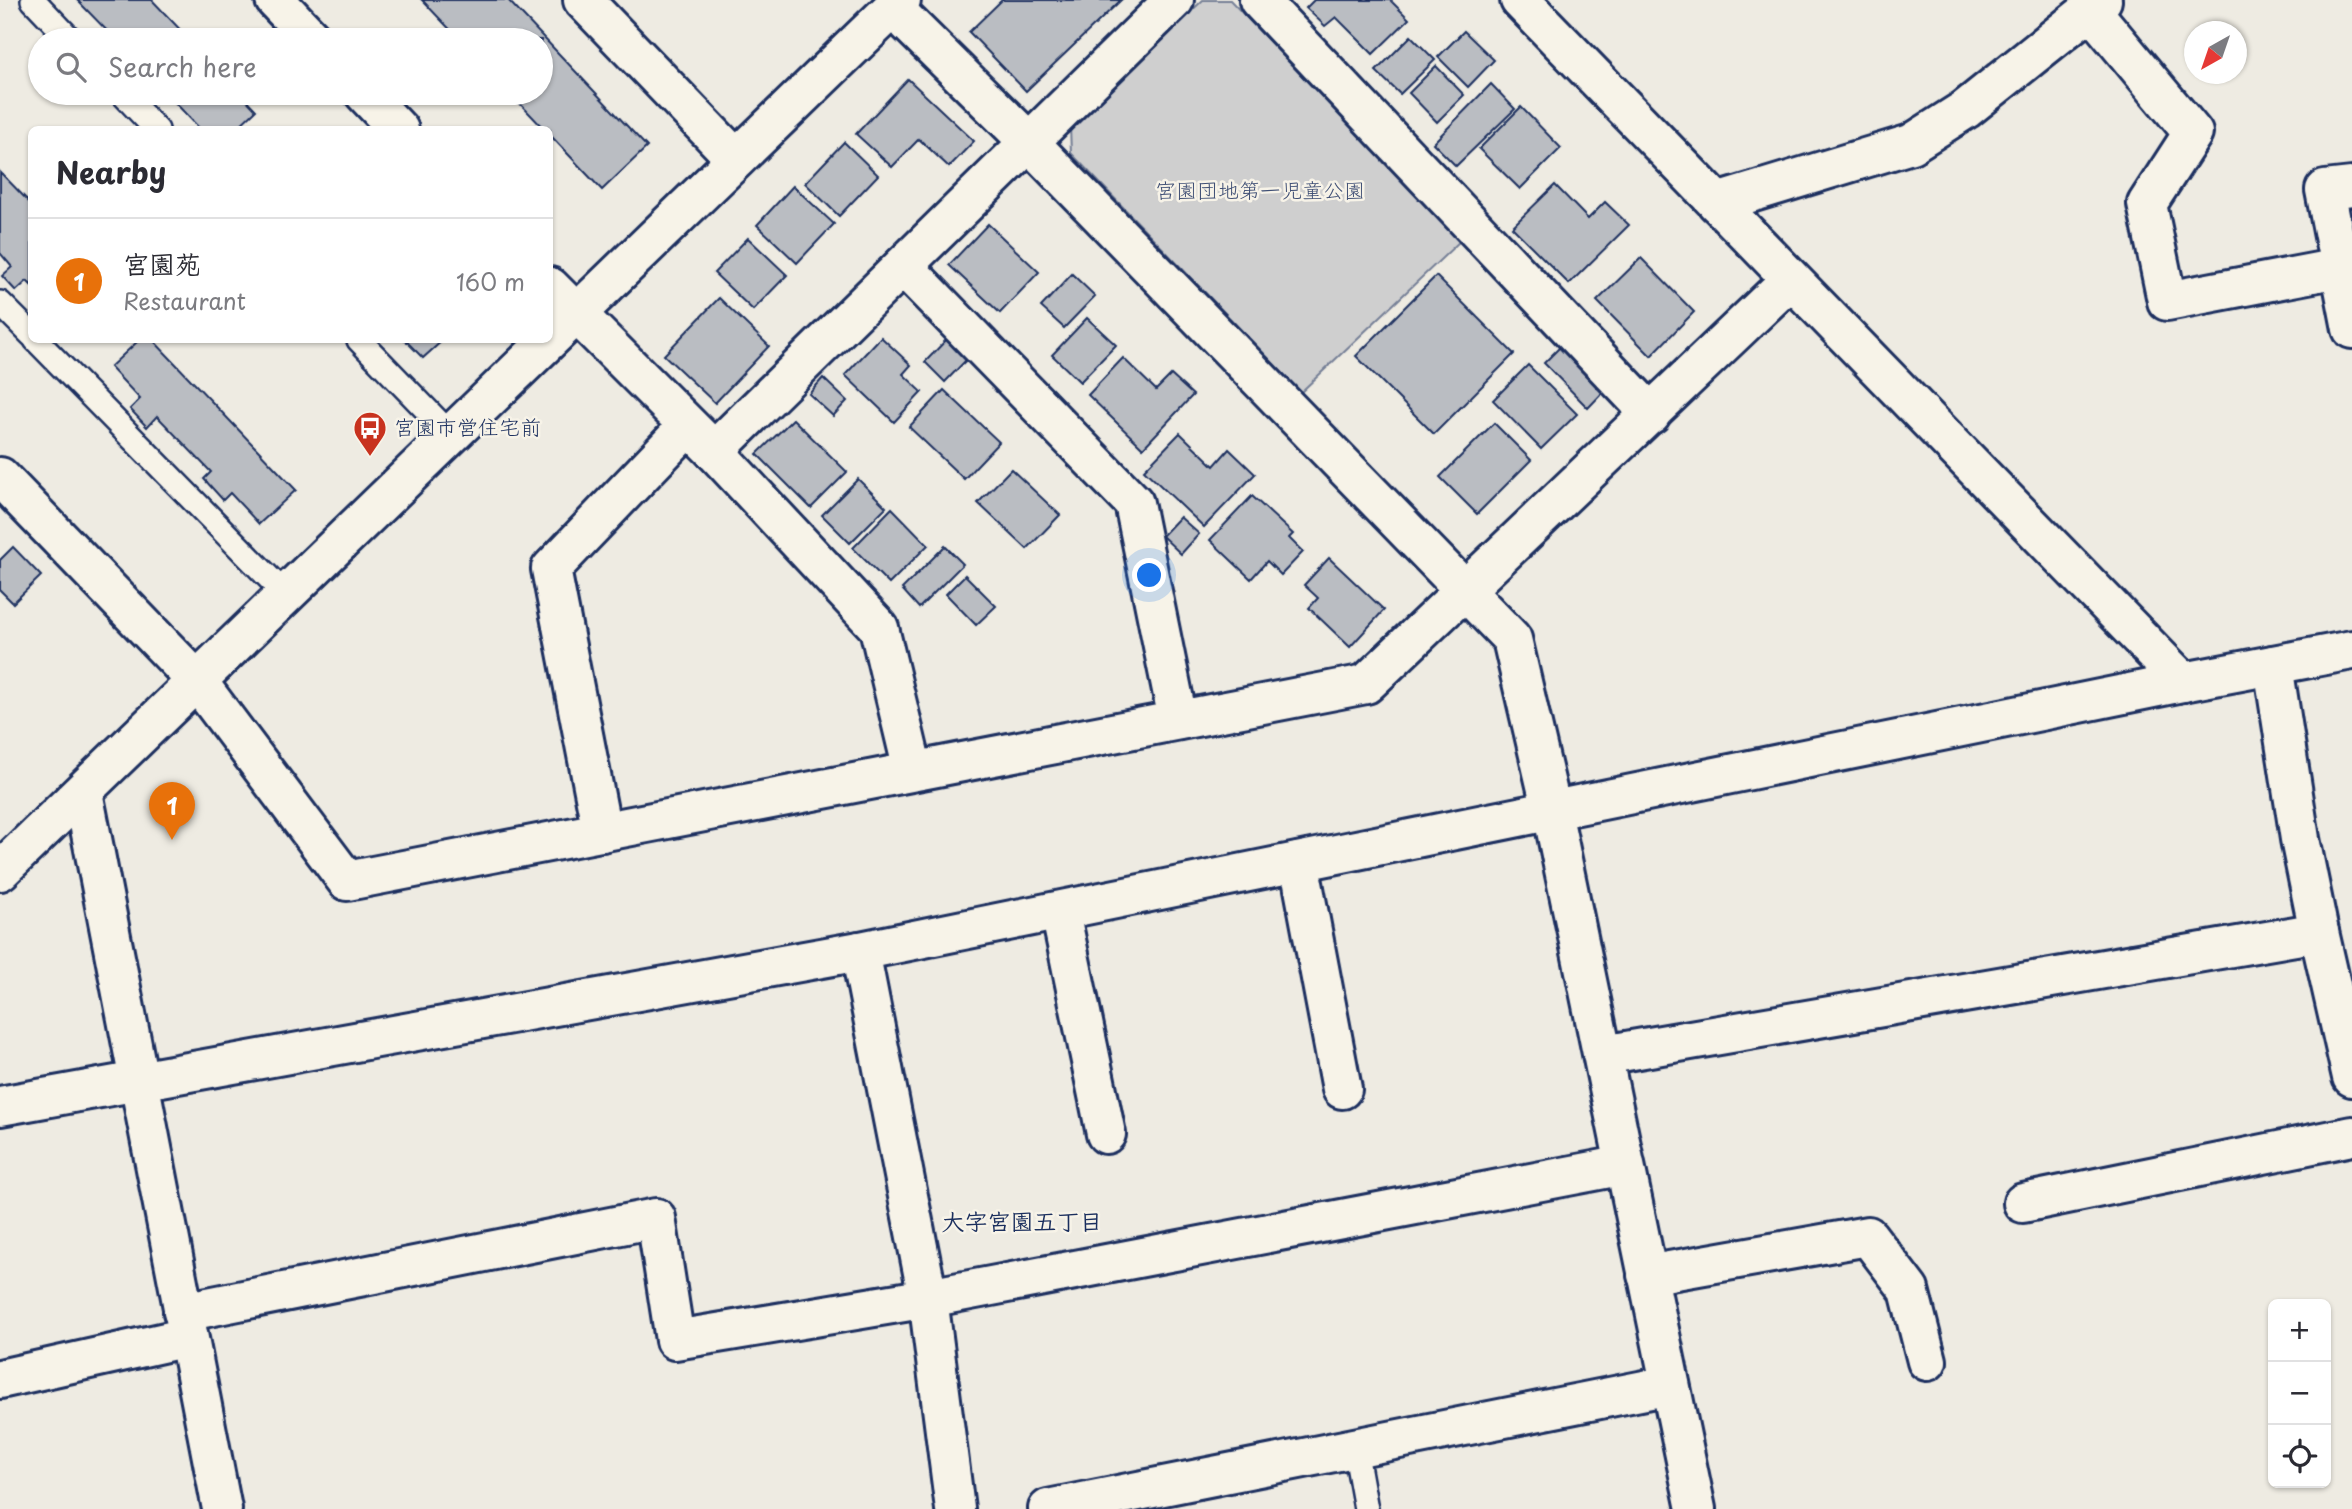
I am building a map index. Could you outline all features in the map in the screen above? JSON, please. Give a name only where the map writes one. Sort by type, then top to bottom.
[{"type":"street","points":[[275,0],[302,28]]},
{"type":"street","points":[[583,0],[737,159]]},
{"type":"street","points":[[602,832],[551,569],[903,266],[1174,0]]},
{"type":"street","points":[[1259,0],[1651,414]]},
{"type":"street","points":[[1520,0],[2183,682]]},
{"type":"street","points":[[553,336],[897,4],[1512,639],[1552,811],[1696,1509]]},
{"type":"street","points":[[1717,204],[1911,144],[1966,109],[2096,5],[2193,133],[2147,204],[2167,301],[2339,268]]},
{"type":"street","points":[[375,105],[395,126]]},
{"type":"street","points":[[2352,187],[2325,190],[2352,329]]},
{"type":"street","points":[[903,266],[1134,503],[1178,720]]},
{"type":"street","points":[[0,477],[198,681],[347,881],[1366,684],[1790,280]]},
{"type":"street","points":[[553,290],[701,439],[879,628],[913,771]]},
{"type":"street","points":[[0,871],[546,343]]},
{"type":"street","points":[[0,1105],[860,951],[2352,650]]},
{"type":"street","points":[[2273,665],[2300,839],[2352,1077]]},
{"type":"street","points":[[83,792],[222,1509]]},
{"type":"street","points":[[1299,862],[1342,1089]]},
{"type":"street","points":[[1060,911],[1106,1134]]},
{"type":"street","points":[[1603,1055],[2319,932]]},
{"type":"street","points":[[860,951],[928,1298],[955,1509]]},
{"type":"street","points":[[2022,1202],[2352,1136]]},
{"type":"street","points":[[0,1379],[186,1324],[656,1219],[676,1340],[928,1298],[1625,1165]]},
{"type":"street","points":[[1647,1275],[1868,1236],[1909,1290],[1927,1361]]},
{"type":"street","points":[[1048,1509],[1671,1385]]},
{"type":"lane","points":[[33,0],[60,28]]},
{"type":"lane","points":[[133,105],[153,126]]},
{"type":"lane","points":[[0,303],[28,331]]},
{"type":"lane","points":[[39,343],[286,595]]},
{"type":"lane","points":[[362,343],[451,435]]},
{"type":"lane","points":[[1355,1448],[1366,1509]]},
{"type":"green space","name":"宮園団地第一児童公園","points":[[1203,0],[1230,0],[1460,241],[1301,392],[1071,153],[1070,125]]},
{"type":"building","points":[[77,0],[152,0],[179,28],[104,28]]},
{"type":"building","points":[[422,0],[508,0],[534,28],[449,28]]},
{"type":"building","points":[[1002,0],[1121,0],[1026,91],[969,32]]},
{"type":"building","points":[[1314,0],[1390,0],[1409,19],[1373,54],[1336,17],[1325,26],[1306,8]]},
{"type":"building","points":[[1464,31],[1494,60],[1468,87],[1438,57]]},
{"type":"building","points":[[1411,36],[1435,60],[1400,94],[1376,71]]},
{"type":"building","points":[[553,48],[647,147],[602,190],[553,138],[553,126],[541,126],[521,105],[553,105]]},
{"type":"building","points":[[1436,66],[1464,95],[1437,122],[1409,93]]},
{"type":"building","points":[[908,79],[974,141],[949,167],[919,139],[892,167],[856,134]]},
{"type":"building","points":[[1491,84],[1515,109],[1456,166],[1433,143]]},
{"type":"building","points":[[177,105],[251,105],[256,110],[239,126],[197,126]]},
{"type":"building","points":[[1521,107],[1561,148],[1520,189],[1479,149]]},
{"type":"building","points":[[844,142],[878,175],[839,216],[805,183]]},
{"type":"building","points":[[0,172],[28,201],[28,282],[16,291],[2,276],[12,267],[0,253]]},
{"type":"building","points":[[1555,185],[1588,219],[1605,202],[1629,225],[1569,284],[1512,227]]},
{"type":"building","points":[[793,186],[834,224],[797,263],[757,225]]},
{"type":"building","points":[[988,224],[1039,272],[1000,313],[949,265]]},
{"type":"building","points":[[748,238],[787,275],[753,310],[714,273]]},
{"type":"building","points":[[1641,258],[1694,312],[1651,356],[1597,301]]},
{"type":"building","points":[[1072,274],[1095,296],[1064,328],[1041,307]]},
{"type":"building","points":[[1436,276],[1514,354],[1434,434],[1356,356]]},
{"type":"building","points":[[719,298],[769,346],[715,403],[664,355]]},
{"type":"building","points":[[1087,318],[1116,345],[1080,382],[1052,355]]},
{"type":"building","points":[[881,337],[911,365],[903,374],[922,392],[894,422],[845,375]]},
{"type":"building","points":[[948,338],[969,357],[945,382],[925,362]]},
{"type":"building","points":[[1566,341],[1610,385],[1588,408],[1544,363]]},
{"type":"building","points":[[136,343],[156,343],[296,490],[259,524],[230,493],[223,500],[204,479],[211,472],[157,416],[147,427],[130,409],[140,399],[110,367]]},
{"type":"building","points":[[408,343],[440,343],[423,358]]},
{"type":"building","points":[[1123,358],[1156,390],[1171,375],[1193,395],[1143,448],[1088,395]]},
{"type":"building","points":[[1528,365],[1577,414],[1541,449],[1493,400]]},
{"type":"building","points":[[823,378],[847,401],[833,416],[809,394]]},
{"type":"building","points":[[944,390],[999,442],[964,479],[909,427]]},
{"type":"building","points":[[793,419],[847,472],[811,508],[757,454]]},
{"type":"building","points":[[1494,423],[1531,460],[1477,514],[1440,477]]},
{"type":"building","points":[[1180,433],[1214,466],[1229,449],[1255,474],[1204,527],[1144,470]]},
{"type":"building","points":[[1011,469],[1060,515],[1027,549],[978,503]]},
{"type":"building","points":[[858,479],[886,507],[850,543],[822,515]]},
{"type":"building","points":[[1252,496],[1293,534],[1289,538],[1303,552],[1281,575],[1267,561],[1251,579],[1210,540]]},
{"type":"building","points":[[892,508],[928,545],[889,584],[853,548]]},
{"type":"building","points":[[1180,517],[1199,534],[1181,554],[1162,536]]},
{"type":"building","points":[[945,546],[963,564],[919,608],[902,589]]},
{"type":"building","points":[[13,547],[41,576],[13,603],[0,590],[0,560]]},
{"type":"building","points":[[1329,558],[1384,610],[1350,647],[1309,608],[1318,598],[1304,585]]},
{"type":"building","points":[[965,575],[996,606],[976,625],[946,594]]},
{"type":"place","name":"宮園市営住宅前","points":[[370,458]]},
{"type":"place","name":"宮園苑","points":[[172,840]]},
{"type":"district","name":"大字宮園五丁目","points":[[1022,1222]]}]
